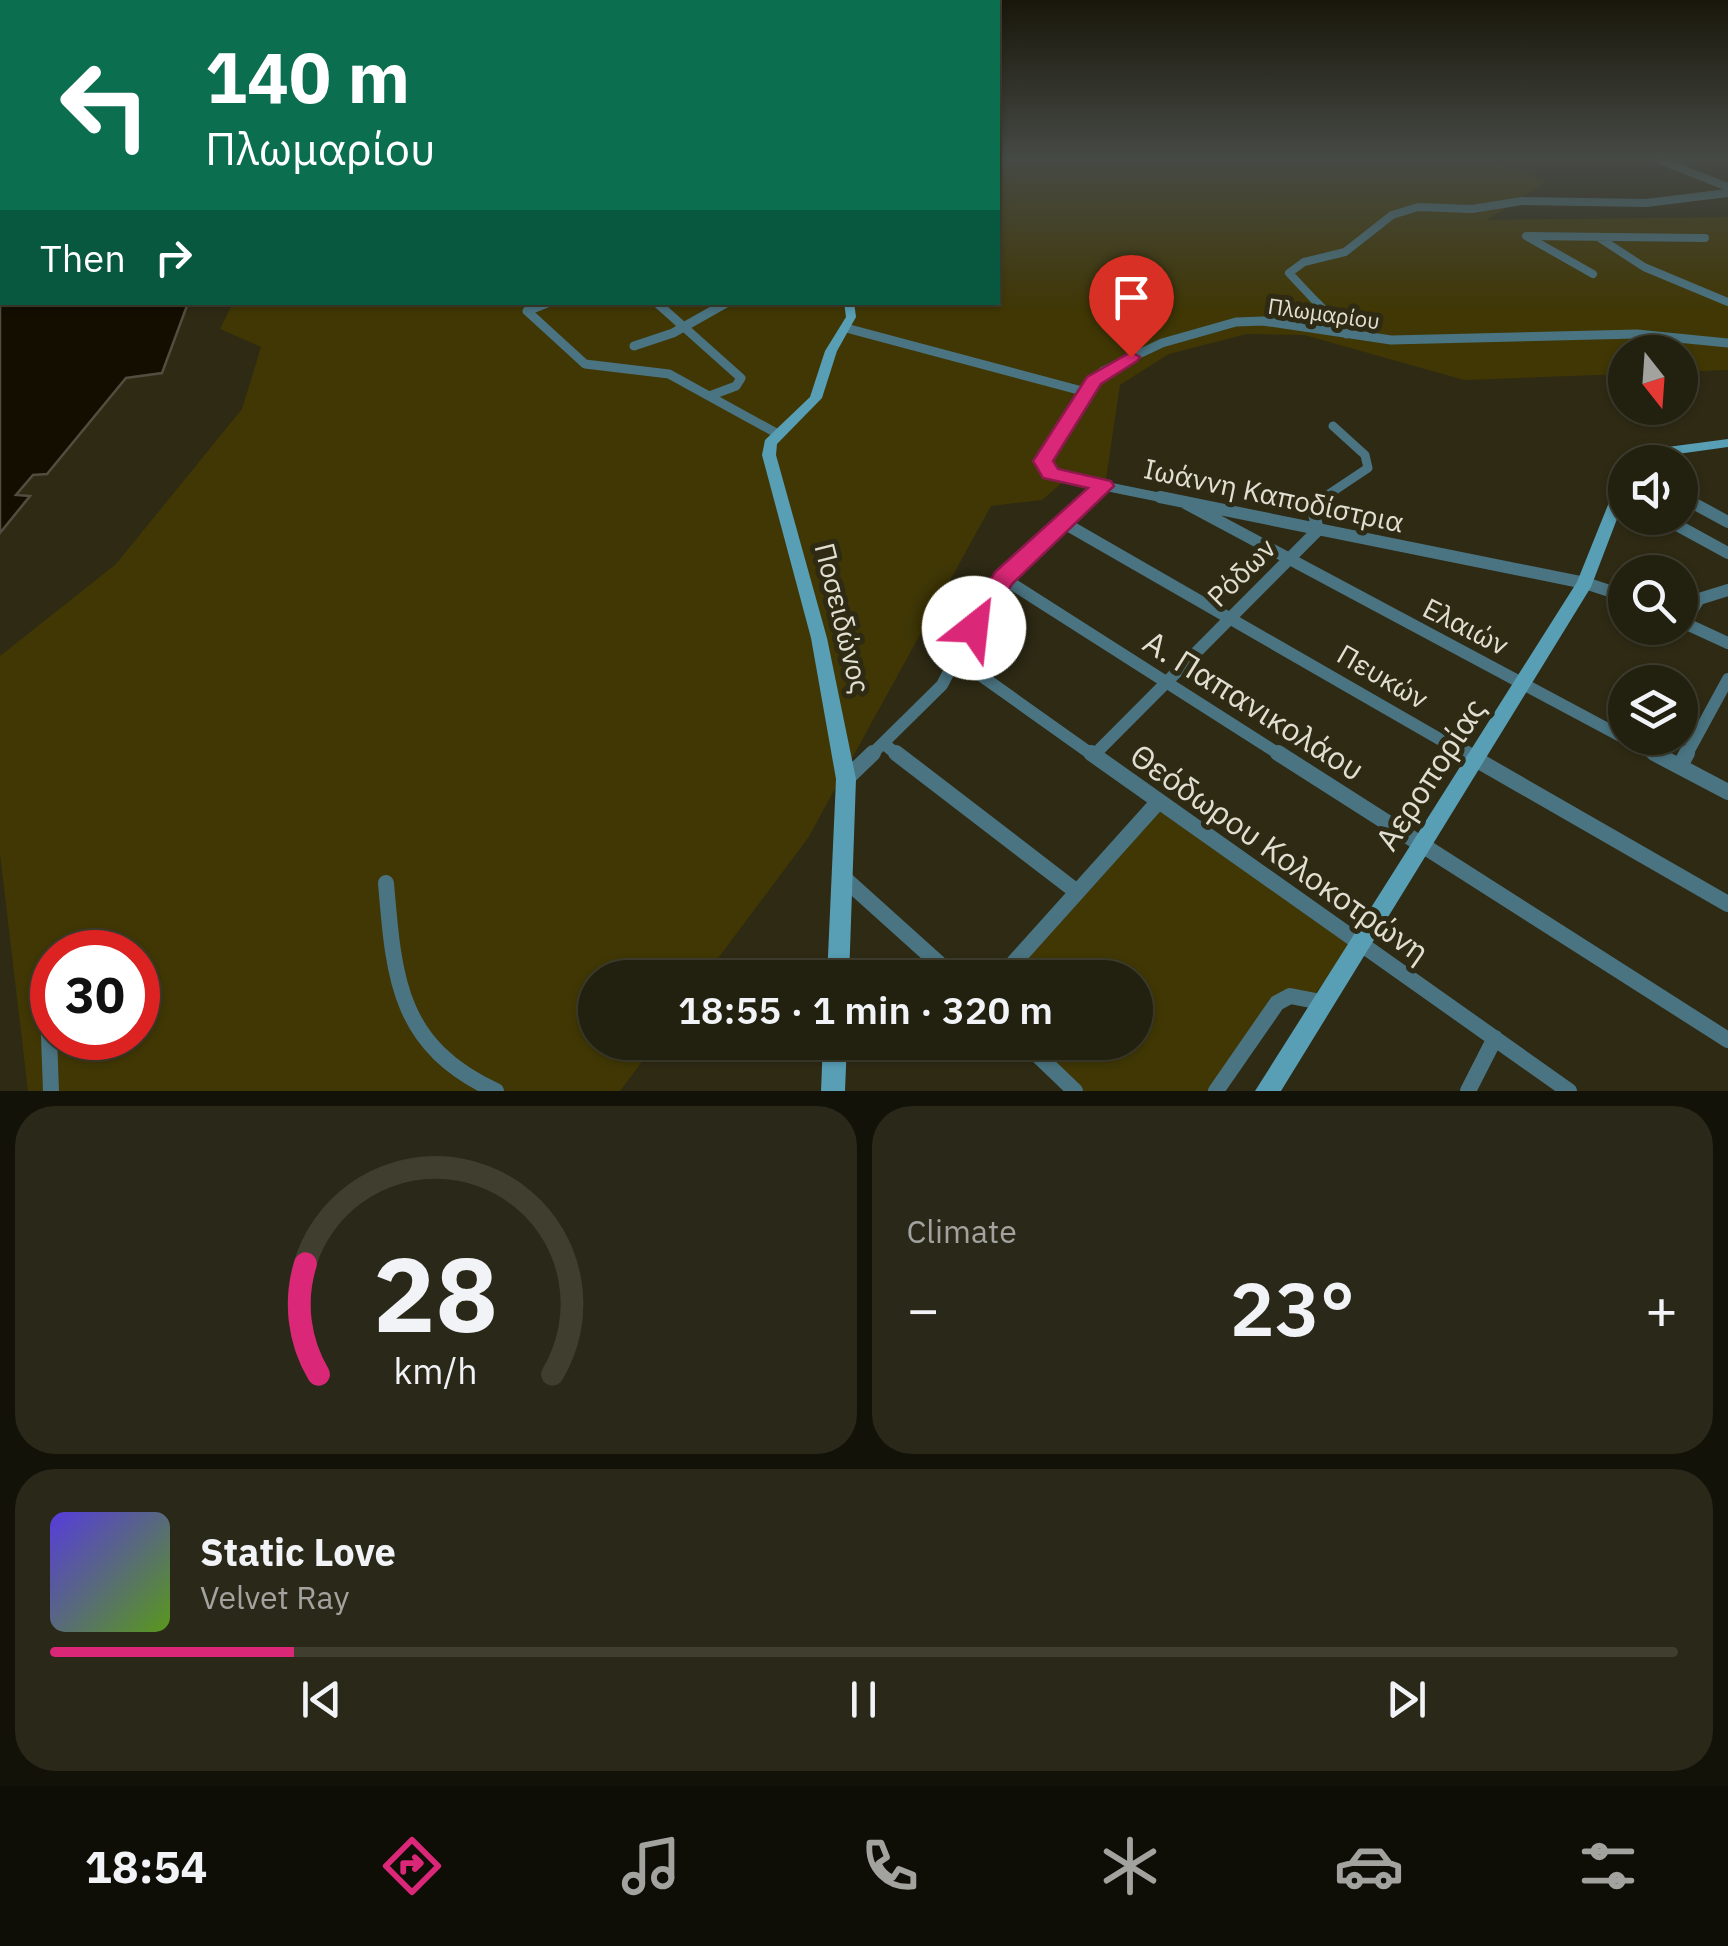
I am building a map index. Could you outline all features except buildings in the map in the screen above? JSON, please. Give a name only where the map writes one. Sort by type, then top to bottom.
[{"type":"street","points":[[1346,334],[1290,273],[1304,262],[1345,252],[1401,211],[1480,208]]},
{"type":"street","points":[[1593,274],[1526,236],[1705,238]]},
{"type":"street","points":[[1598,237],[1644,267],[1728,302]]},
{"type":"street","points":[[543,305],[527,312],[578,360],[595,367],[648,367],[712,394],[752,424],[778,434],[816,398],[831,351],[851,317],[849,305]]},
{"type":"street","points":[[659,305],[742,378],[736,386],[712,394]]},
{"type":"street","points":[[634,346],[684,328],[723,305]]},
{"type":"street","name":"Πλωμαρίου","points":[[1104,486],[1050,474],[1043,461],[1086,392],[1117,363],[1212,327],[1263,322],[1391,340],[1651,334],[1728,343]]},
{"type":"street","points":[[846,328],[1086,392]]},
{"type":"street","name":"Ρόδων","points":[[1094,755],[1318,530],[1313,510],[1318,502],[1368,468],[1370,462],[1333,426]]},
{"type":"street","name":"Ποσειδώνος","points":[[778,434],[770,443],[769,455],[819,638],[846,779],[839,960]]},
{"type":"street","points":[[1698,447],[1728,443]]},
{"type":"street","name":"Ιωάννη Καποδίστρια","points":[[846,779],[942,685],[959,660],[988,597],[1003,578],[1104,486],[1585,582],[1608,590]]},
{"type":"street","name":"Ελαιών","points":[[1183,501],[1287,562],[1728,792]]},
{"type":"street","points":[[1698,506],[1728,522]]},
{"type":"street","name":"Πευκών","points":[[1064,523],[1728,904]]},
{"type":"street","name":"Αεροπορίας","points":[[1267,1091],[1524,684],[1585,582],[1608,525]]},
{"type":"street","points":[[1695,535],[1728,553]]},
{"type":"street","name":"Α. Παπανικολάου","points":[[1003,578],[1728,1040]]},
{"type":"street","points":[[1698,598],[1728,590]]},
{"type":"street","points":[[1698,629],[1728,643]]},
{"type":"street","name":"Θεόδωρου Κολοκοτρώνη","points":[[959,660],[1570,1091]]},
{"type":"street","points":[[1680,766],[1728,678]]},
{"type":"street","points":[[883,743],[1077,892]]},
{"type":"street","points":[[1016,960],[1159,801]]},
{"type":"street","points":[[845,879],[934,960]]},
{"type":"street","points":[[386,883],[392,968],[412,1016],[442,1062],[496,1091]]},
{"type":"street","points":[[1216,1091],[1277,1003],[1290,996],[1321,1002]]},
{"type":"street","points":[[1468,1091],[1495,1038]]},
{"type":"street","points":[[50,1060],[51,1091]]},
{"type":"street","points":[[833,1091],[834,1060]]},
{"type":"street","points":[[1043,1060],[1076,1091]]},
{"type":"shaded area","points":[[1000,208],[1506,208],[1487,220],[1728,217],[1728,370],[1698,371],[1698,335],[1608,335],[1608,375],[1464,380],[1304,335],[1247,334],[1169,354],[1120,385],[1106,479],[1071,475],[1042,500],[991,506],[808,838],[717,960],[578,960],[578,1060],[643,1060],[620,1091],[28,1091],[0,854],[0,656],[116,564],[242,409],[261,347],[220,329],[232,305],[1000,305]]},
{"type":"shaded area","points":[[0,305],[187,305],[162,373],[126,378],[47,474],[33,475],[16,495],[30,496],[0,533]]},
{"type":"shaded area","points":[[1156,805],[1350,945],[1316,993],[1290,996],[1224,1066],[1209,1091],[1075,1091],[1042,1060],[1153,1060],[1153,960],[1023,960]]},
{"type":"route","points":[[974,628],[988,597],[1003,578],[1104,486],[1050,474],[1043,461],[1094,381],[1131,357]]}]
